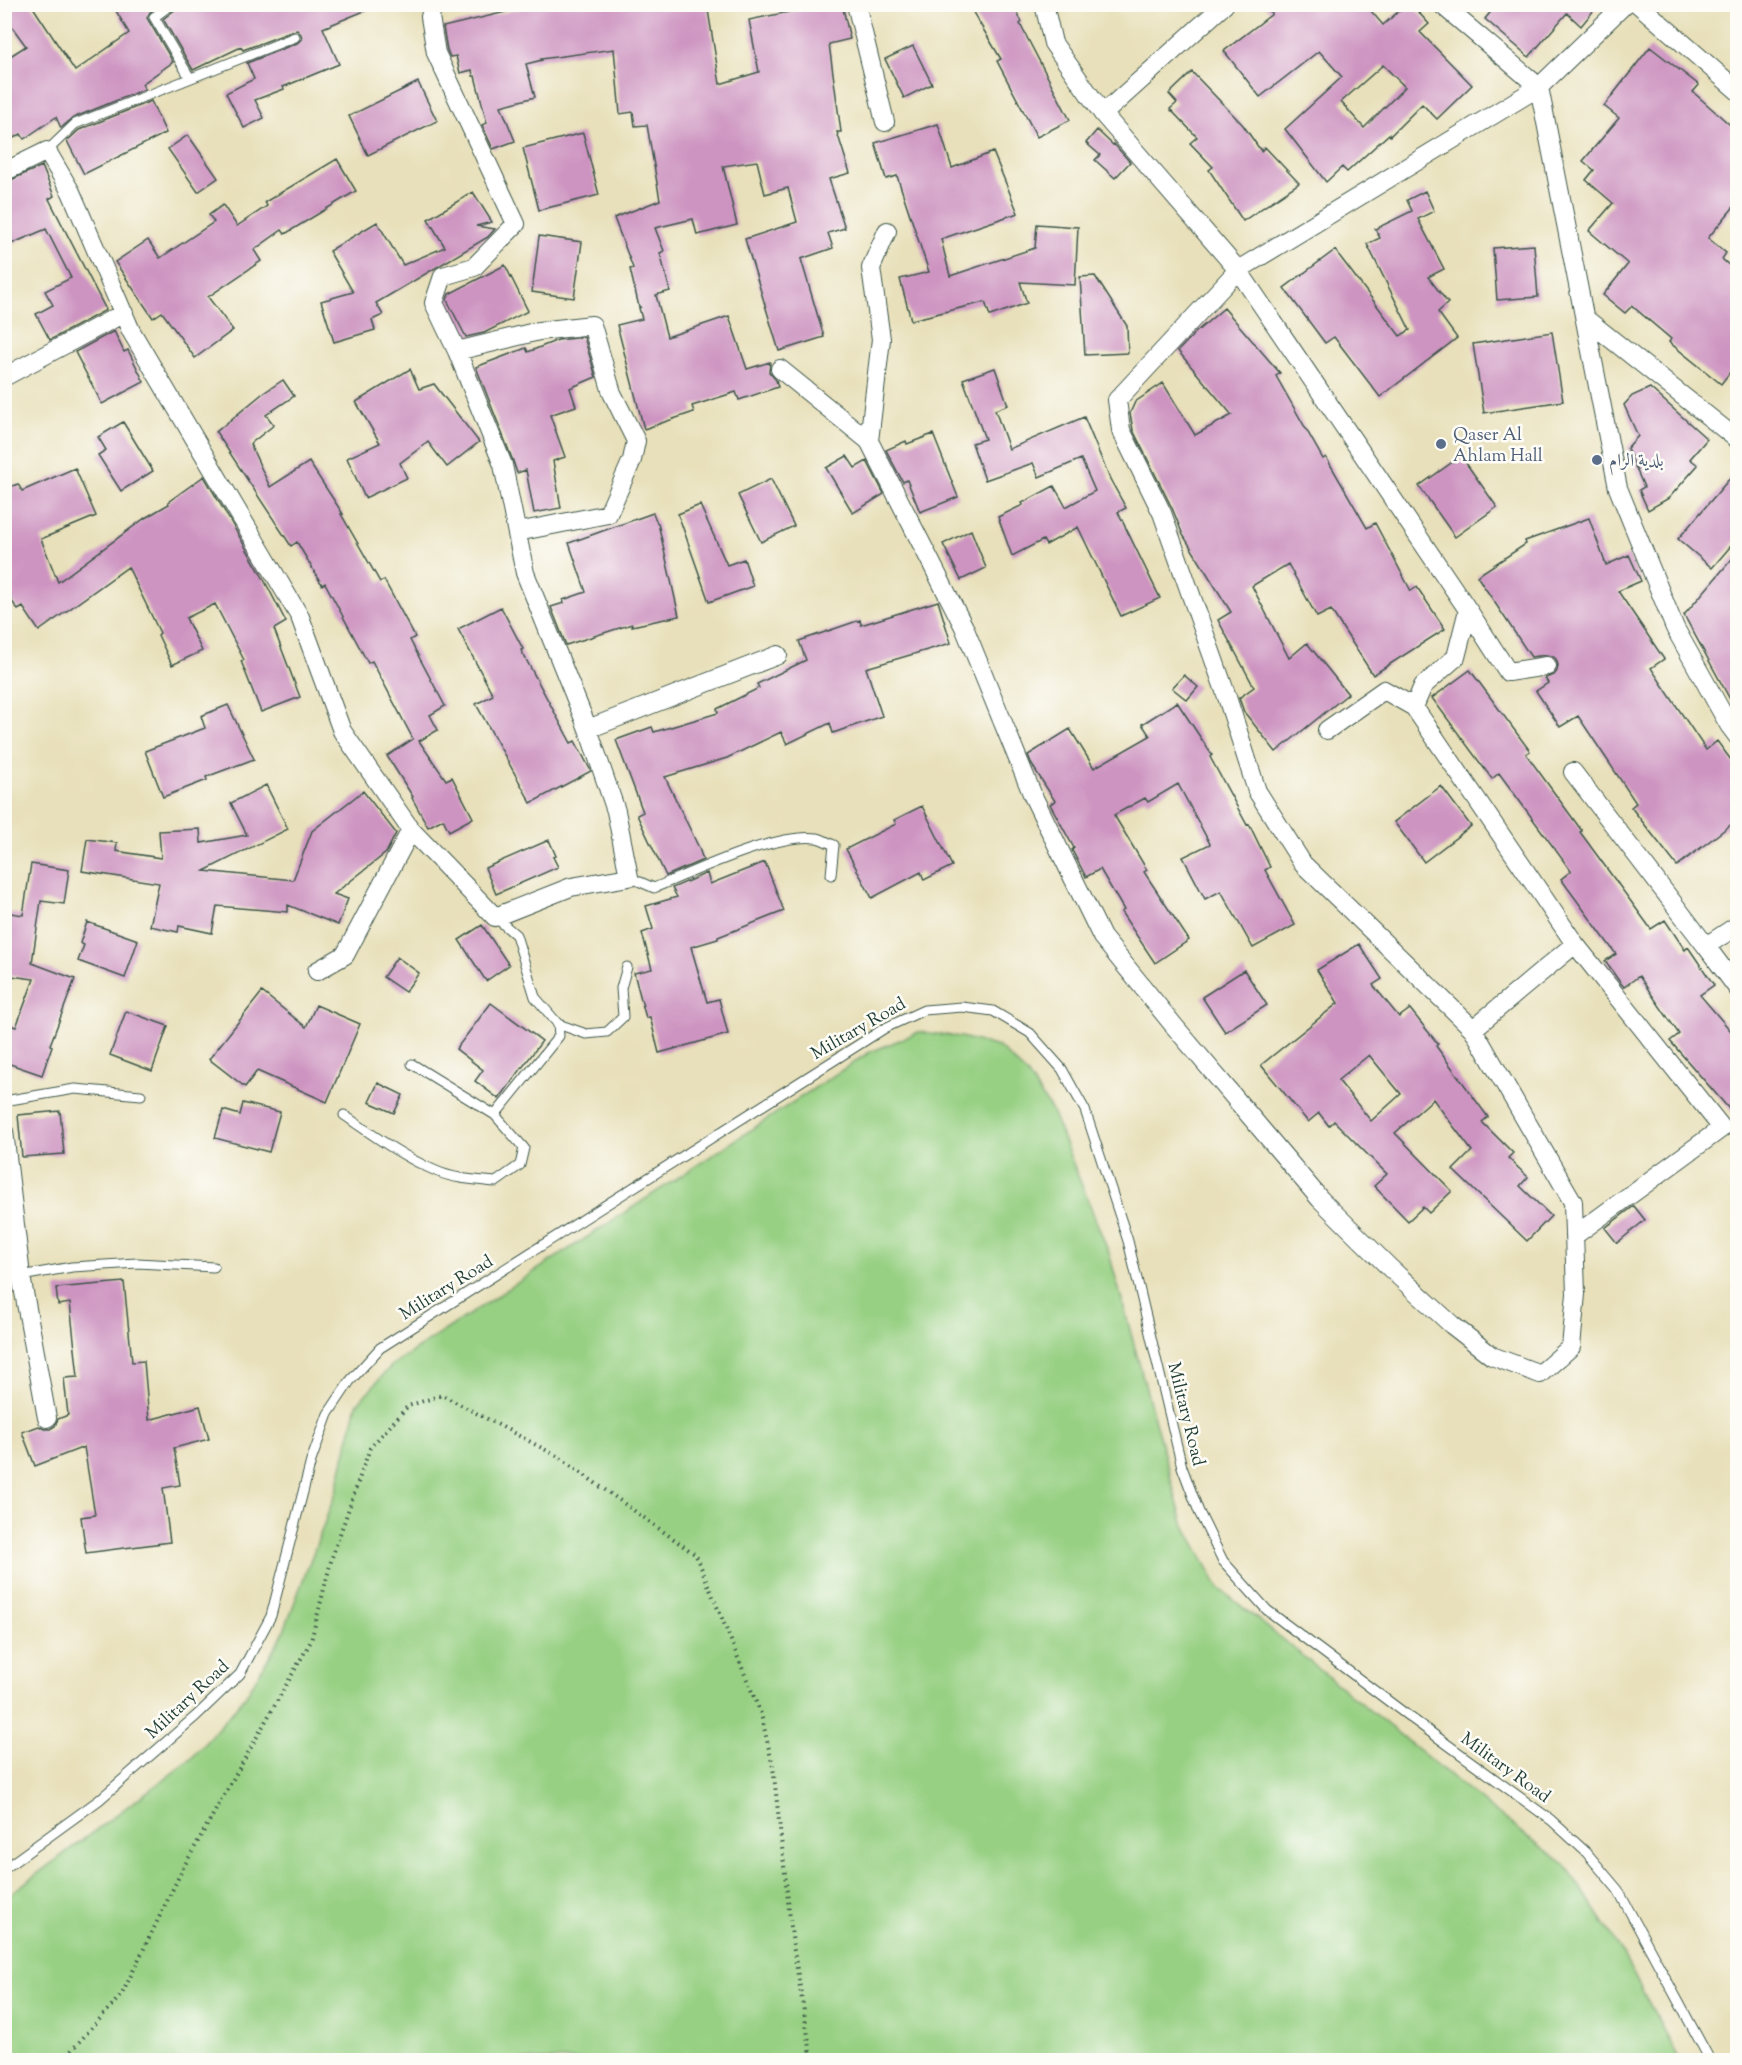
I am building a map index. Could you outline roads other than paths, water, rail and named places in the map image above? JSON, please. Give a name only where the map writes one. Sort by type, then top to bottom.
[{"type":"street","points":[[4,172],[47,151],[71,192],[131,331],[300,617],[342,731],[411,830],[495,917],[571,887],[629,877],[616,811],[588,729],[525,573],[503,465],[457,351],[434,303],[443,276],[474,267],[516,224],[436,53],[430,17],[433,4]]},
{"type":"street","points":[[856,4],[885,122]]},
{"type":"street","points":[[1044,4],[1053,43],[1103,114],[1238,270],[1508,672],[1547,666]]},
{"type":"street","points":[[1103,114],[1225,4]]},
{"type":"street","points":[[1441,4],[1539,87],[1618,488],[1675,628],[1737,736]]},
{"type":"street","points":[[780,369],[869,441],[964,627],[1033,796],[1102,937],[1320,1199],[1452,1325],[1492,1356],[1540,1374],[1571,1347],[1576,1294],[1573,1202],[1473,1029],[1303,864],[1257,791],[1226,694],[1162,513],[1121,430],[1117,400],[1238,270],[1539,87],[1625,4]]},
{"type":"street","points":[[1638,4],[1737,91]]},
{"type":"street","points":[[869,441],[881,339],[872,268],[887,231]]},
{"type":"street","points":[[4,377],[124,314]]},
{"type":"street","points":[[1586,319],[1737,440]]},
{"type":"street","points":[[457,351],[538,331],[592,325],[612,393],[636,441],[632,460],[608,514],[517,532]]},
{"type":"street","points":[[1414,707],[1423,686],[1456,657],[1467,610]]},
{"type":"street","points":[[588,729],[778,655]]},
{"type":"street","points":[[1327,730],[1384,690],[1414,707],[1575,944],[1722,1128],[1574,1236]]},
{"type":"street","points":[[1573,772],[1737,989]]},
{"type":"street","points":[[317,972],[345,955],[411,830]]},
{"type":"street","points":[[1706,946],[1737,925]]},
{"type":"street","points":[[1473,1029],[1575,944]]},
{"type":"street","points":[[4,1131],[21,1276],[47,1418]]},
{"type":"lane","points":[[172,4],[154,16],[190,78]]},
{"type":"lane","points":[[47,151],[75,124],[295,37]]},
{"type":"lane","points":[[629,877],[654,888],[750,849],[790,840],[817,838],[834,845],[831,875]]},
{"type":"lane","points":[[495,917],[516,935],[535,997],[558,1024],[586,1034],[607,1032],[623,1017],[621,988],[627,967]]},
{"type":"lane","name":"Military Road","points":[[4,1869],[99,1800],[196,1716],[240,1674],[271,1616],[311,1461],[328,1414],[350,1381],[380,1348],[885,1028],[924,1010],[962,1007],[993,1011],[1030,1033],[1062,1069],[1085,1110],[1128,1241],[1182,1467],[1199,1512],[1223,1561],[1267,1610],[1551,1820],[1586,1852],[1618,1890],[1710,2061]]},
{"type":"lane","points":[[495,1115],[559,1036],[558,1024]]},
{"type":"lane","points":[[344,1115],[390,1146],[437,1172],[496,1182],[520,1165],[524,1148],[495,1115],[412,1064]]},
{"type":"lane","points":[[4,1101],[75,1089],[141,1095]]},
{"type":"lane","points":[[21,1276],[72,1267],[136,1263],[214,1267]]},
{"type":"place","name":"Qaser Al Ahlam Hall","points":[[1441,444]]},
{"type":"place","name":"بلدية الرام","points":[[1597,460]]}]
